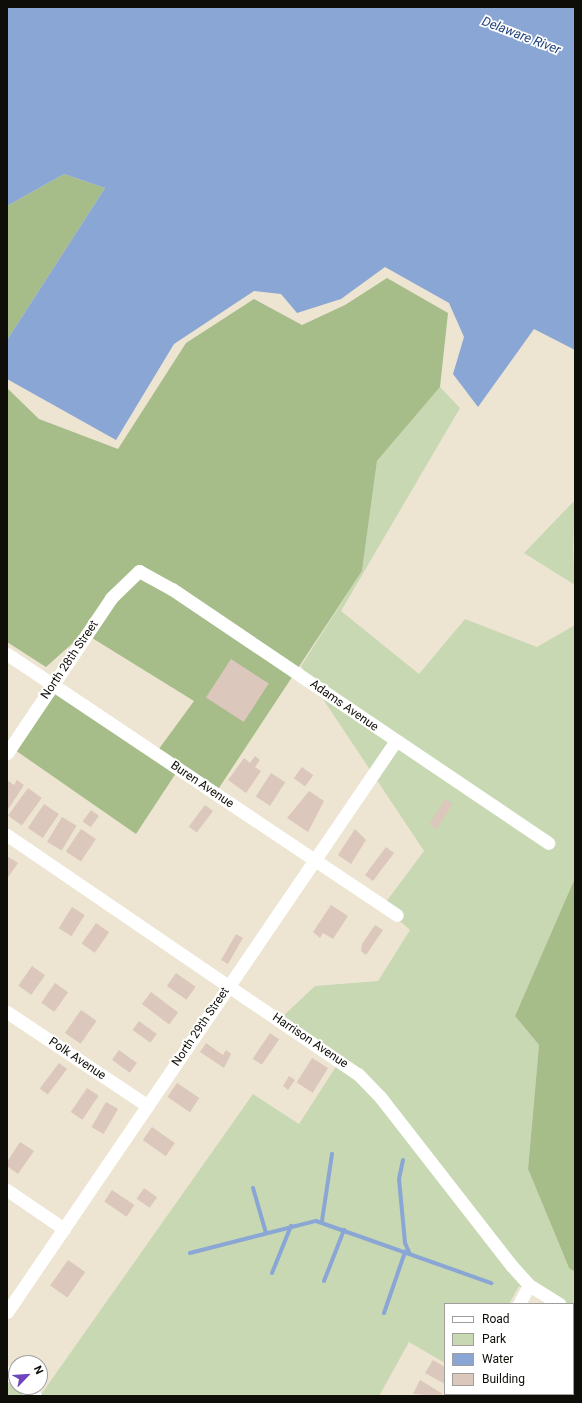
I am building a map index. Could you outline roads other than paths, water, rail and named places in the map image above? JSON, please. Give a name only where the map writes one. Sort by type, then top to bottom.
[{"type":"street","name":"North 28th Street","points":[[7,753],[112,598],[139,571]]},
{"type":"street","name":"Adams Avenue","points":[[139,571],[172,588],[395,742],[548,844]]},
{"type":"street","name":"Buren Avenue","points":[[7,654],[397,915]]},
{"type":"street","name":"North 29th Street","points":[[7,1312],[148,1106],[313,860],[395,742]]},
{"type":"street","name":"Harrison Avenue","points":[[7,835],[228,987],[358,1074],[381,1098],[529,1286],[558,1303]]},
{"type":"street","name":"Polk Avenue","points":[[7,1012],[148,1106]]},
{"type":"street","points":[[7,1190],[64,1228]]},
{"type":"street","points":[[520,1303],[529,1286]]},
{"type":"lane","points":[[575,1357],[575,1368]]},
{"type":"water","name":"Delaware River","points":[[7,7],[575,7],[575,350],[534,329],[478,407],[453,374],[464,337],[449,303],[385,267],[341,299],[297,313],[281,294],[254,291],[174,344],[116,440],[7,379],[7,340],[105,188],[64,174],[7,206]]},
{"type":"waterway","points":[[322,1221],[332,1154]]},
{"type":"waterway","points":[[403,1160],[399,1179],[405,1243],[410,1254]]},
{"type":"waterway","points":[[253,1188],[266,1233]]},
{"type":"waterway","points":[[190,1253],[316,1221],[491,1283]]},
{"type":"waterway","points":[[272,1273],[291,1226]]},
{"type":"waterway","points":[[324,1281],[344,1230]]},
{"type":"waterway","points":[[384,1313],[405,1252]]}]
